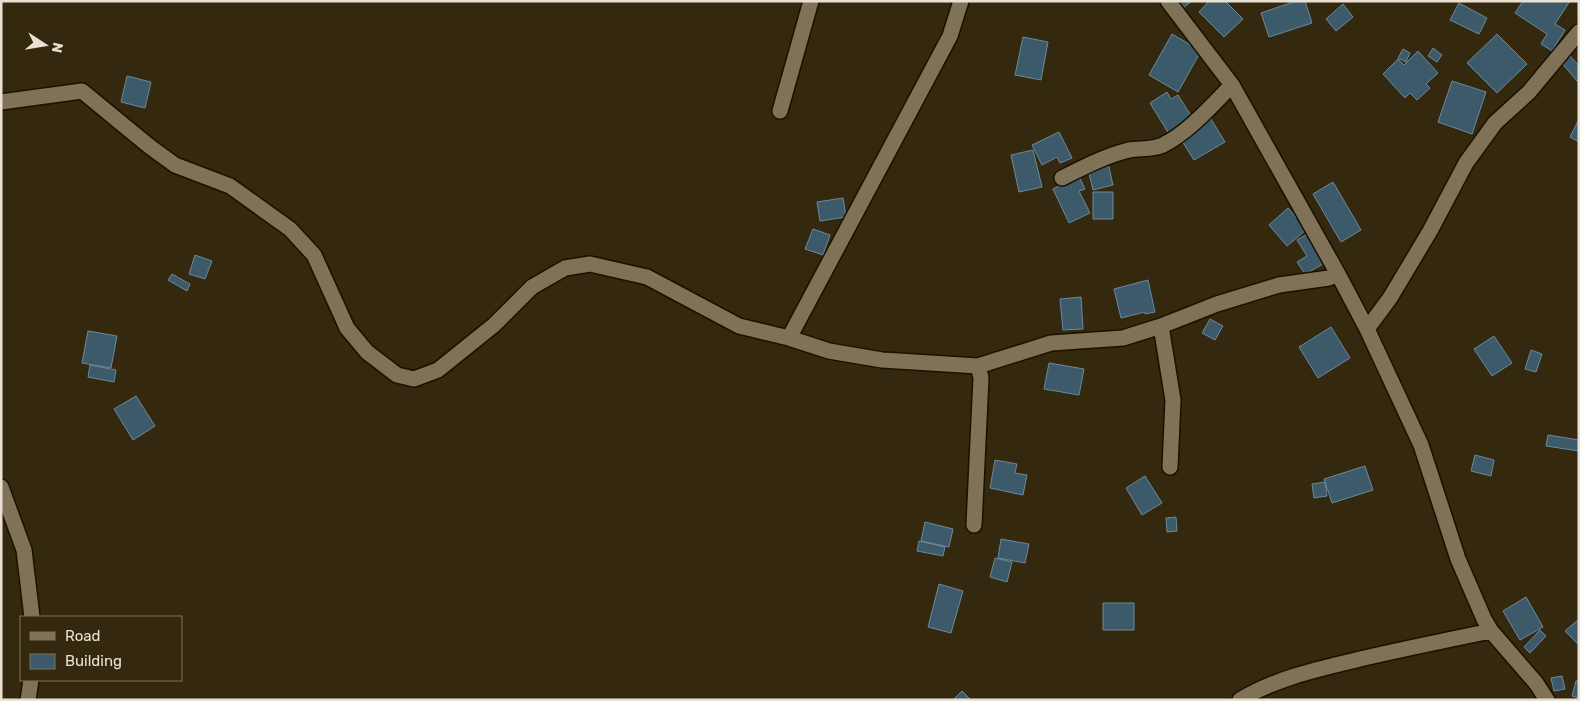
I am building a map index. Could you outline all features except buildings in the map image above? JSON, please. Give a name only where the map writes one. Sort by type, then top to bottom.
[{"type":"street","points":[[780,111],[811,1]]},
{"type":"street","points":[[789,338],[950,36],[961,1]]},
{"type":"street","points":[[1168,1],[1232,84],[1338,274],[1367,329],[1421,445],[1458,559],[1491,631],[1536,683],[1547,700]]},
{"type":"street","points":[[1367,329],[1395,290],[1472,155],[1495,123],[1529,92],[1579,32]]},
{"type":"street","points":[[1062,178],[1098,160],[1130,150],[1161,146],[1176,137],[1209,109],[1232,84]]},
{"type":"street","points":[[1,102],[82,92],[148,146],[176,166],[230,186],[290,229],[314,255],[347,328],[367,352],[397,375],[414,378],[438,370],[494,325],[532,287],[565,268],[590,264],[647,277],[739,326],[789,338],[829,351],[882,360],[978,366],[1051,343],[1123,338],[1161,326],[1217,304],[1279,285],[1328,278],[1338,274]]},
{"type":"street","points":[[1161,326],[1173,400],[1170,467]]},
{"type":"street","points":[[974,525],[981,378],[978,366]]},
{"type":"street","points":[[1,487],[24,550],[32,616]]},
{"type":"street","points":[[1240,700],[1251,693],[1305,672],[1438,641],[1491,631]]},
{"type":"street","points":[[28,700],[31,681]]}]
